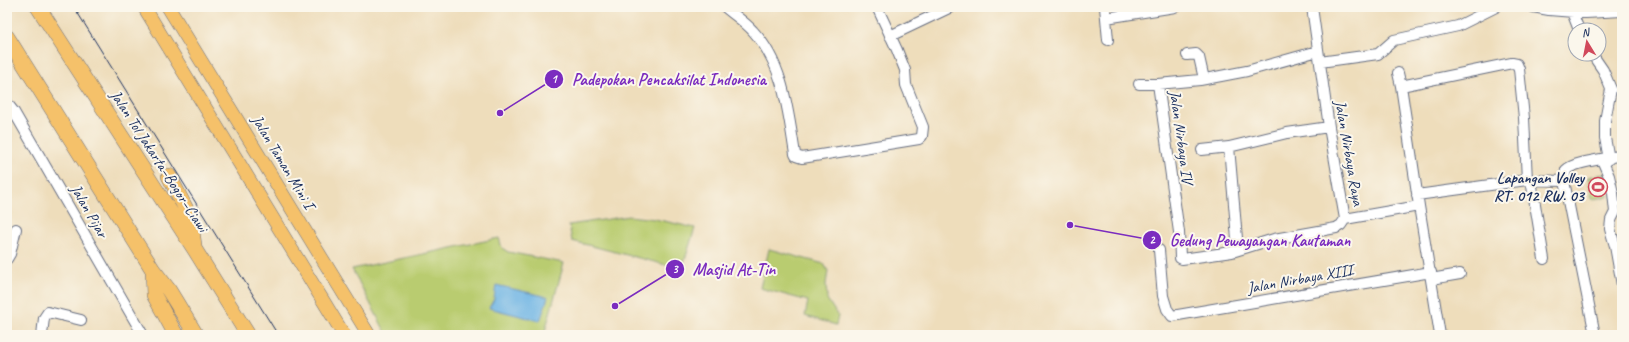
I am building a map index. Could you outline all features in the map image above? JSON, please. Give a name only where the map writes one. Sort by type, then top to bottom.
[{"type":"highway","name":"Jalan Tol Jakarta–Bogor–Ciawi","points":[[38,7],[248,335]]},
{"type":"highway","points":[[7,37],[153,270],[168,289],[196,335]]},
{"type":"highway","points":[[169,176],[190,217],[195,250]]},
{"type":"highway","points":[[153,270],[154,295],[176,335]]},
{"type":"main road","points":[[144,7],[344,335]]},
{"type":"main road","name":"Jalan Taman Mini I","points":[[168,7],[369,335]]},
{"type":"street","points":[[725,7],[753,31],[769,53],[777,71],[789,113],[795,154],[796,156],[802,158],[919,138],[922,136],[923,127],[906,85],[905,70],[877,7]]},
{"type":"street","points":[[890,36],[951,7]]},
{"type":"street","points":[[1105,7],[1108,40]]},
{"type":"street","name":"Jalan Nirbaya Raya","points":[[1312,7],[1329,127],[1345,219],[1418,201],[1529,180],[1564,181]]},
{"type":"street","points":[[1320,62],[1378,54],[1394,40],[1458,26],[1496,7]]},
{"type":"street","points":[[1533,7],[1586,13],[1622,11]]},
{"type":"street","points":[[1106,18],[1175,8]]},
{"type":"street","points":[[1572,12],[1576,22]]},
{"type":"street","name":"Jalan Nirbaya IV","points":[[1238,250],[1180,258],[1179,232],[1158,84],[1204,79],[1247,71],[1318,51]]},
{"type":"street","points":[[1187,55],[1196,54],[1199,57],[1204,79]]},
{"type":"street","points":[[1598,62],[1603,70],[1611,89],[1605,127],[1605,159],[1613,193],[1615,212],[1611,220],[1610,229],[1615,246],[1622,285]]},
{"type":"street","points":[[1400,86],[1512,63],[1516,64],[1524,118],[1529,180],[1544,259]]},
{"type":"street","points":[[1398,72],[1440,335]]},
{"type":"street","points":[[1139,84],[1158,84]]},
{"type":"street","name":"Jalan Pijar","points":[[7,103],[14,112],[143,335]]},
{"type":"street","points":[[1202,150],[1229,147],[1287,133],[1329,127]]},
{"type":"street","points":[[1229,147],[1238,250],[1274,239],[1336,228],[1341,225],[1345,219]]},
{"type":"street","points":[[1595,335],[1564,181],[1566,170],[1569,167],[1622,155]]},
{"type":"street","points":[[7,258],[10,254],[16,229]]},
{"type":"street","name":"Jalan Nirbaya XIII","points":[[1159,250],[1164,303],[1172,316],[1431,276],[1460,274]]},
{"type":"street","points":[[42,335],[44,318],[48,312],[81,320]]},
{"type":"green space","name":"Lapangan Volley RT. 012 RW. 03","points":[[1604,174],[1608,197],[1592,199],[1588,177]]},
{"type":"green space","points":[[629,216],[655,219],[695,228],[682,269],[572,241],[569,225]]},
{"type":"green space","points":[[499,238],[502,248],[508,252],[564,263],[544,335],[387,335],[352,269]]},
{"type":"green space","points":[[769,249],[824,264],[828,271],[826,284],[827,299],[838,316],[836,325],[805,316],[808,301],[760,288]]},
{"type":"water","points":[[496,285],[548,297],[540,321],[489,308],[494,299]]},
{"type":"tram line","points":[[74,7],[278,335]]},
{"type":"place","name":"Padepokan Pencaksilat Indonesia","points":[[500,113]]},
{"type":"place","name":"Lapangan Volley RT. 012 RW. 03","points":[[1598,187]]},
{"type":"place","name":"Gedung Pewayangan Kautaman","points":[[1070,225]]},
{"type":"place","name":"Masjid At-Tin","points":[[615,306]]}]
